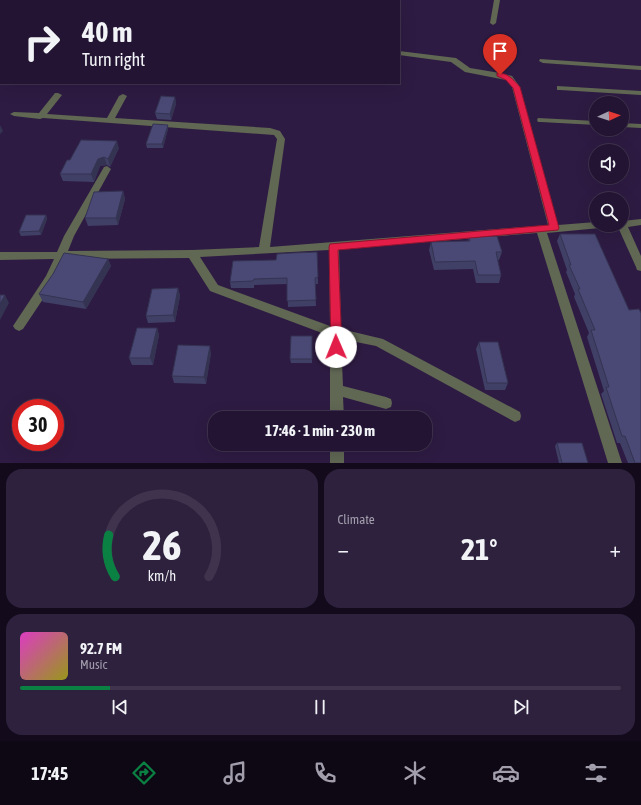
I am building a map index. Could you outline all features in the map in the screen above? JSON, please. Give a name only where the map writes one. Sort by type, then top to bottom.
[{"type":"street","points":[[493,23],[496,0]]},
{"type":"street","points":[[400,53],[453,60],[468,70],[500,75],[509,78],[516,87],[554,228]]},
{"type":"street","points":[[544,61],[641,68]]},
{"type":"street","points":[[560,88],[641,93]]},
{"type":"street","points":[[40,117],[58,95]]},
{"type":"street","points":[[109,120],[123,96]]},
{"type":"street","points":[[14,114],[40,117],[270,131],[280,135],[281,139],[264,251]]},
{"type":"street","points":[[541,120],[589,123]]},
{"type":"street","points":[[629,125],[641,126]]},
{"type":"street","points":[[19,326],[51,278],[69,236],[108,169]]},
{"type":"street","points":[[629,223],[641,222]]},
{"type":"street","points":[[0,256],[62,254],[192,254],[264,251],[334,247],[589,226]]},
{"type":"street","points":[[540,229],[615,463]]},
{"type":"street","points":[[626,232],[641,267]]},
{"type":"street","points":[[334,247],[337,411]]},
{"type":"street","points":[[192,254],[214,288],[336,333],[379,342],[515,416]]},
{"type":"street","points":[[337,390],[386,403]]},
{"type":"street","points":[[337,451],[337,463]]},
{"type":"building","points":[[161,96],[175,97],[170,114],[155,113]]},
{"type":"building","points":[[153,124],[168,125],[162,144],[146,144]]},
{"type":"building","points":[[81,140],[117,141],[108,159],[104,157],[98,159],[91,174],[60,174],[67,160],[70,160]]},
{"type":"building","points":[[123,191],[116,218],[85,218],[94,192]]},
{"type":"building","points":[[26,215],[46,215],[39,231],[19,232]]},
{"type":"building","points":[[560,234],[595,234],[629,310],[639,309],[641,313],[641,463],[635,463],[625,436],[622,436],[606,387],[609,387],[591,330],[595,330],[578,289],[580,289],[569,265],[571,265]]},
{"type":"building","points":[[497,236],[502,252],[496,252],[501,275],[478,275],[475,261],[435,262],[431,242],[470,241],[469,237]]},
{"type":"building","points":[[317,252],[318,277],[315,278],[316,300],[287,301],[287,278],[254,279],[253,281],[230,282],[233,261],[276,260],[277,254]]},
{"type":"building","points":[[64,253],[108,259],[83,302],[39,294],[53,274]]},
{"type":"building","points":[[178,288],[173,315],[146,316],[152,289]]},
{"type":"building","points":[[0,295],[5,295],[0,304]]},
{"type":"building","points":[[137,328],[157,328],[150,358],[129,358]]},
{"type":"building","points":[[291,336],[312,336],[312,359],[290,359]]},
{"type":"building","points":[[479,342],[498,342],[508,383],[487,383]]},
{"type":"building","points":[[178,345],[210,346],[204,377],[172,376]]},
{"type":"building","points":[[557,443],[582,443],[588,463],[562,463]]},
{"type":"route","points":[[336,347],[334,247],[554,228],[516,87],[509,78],[500,75]]}]
